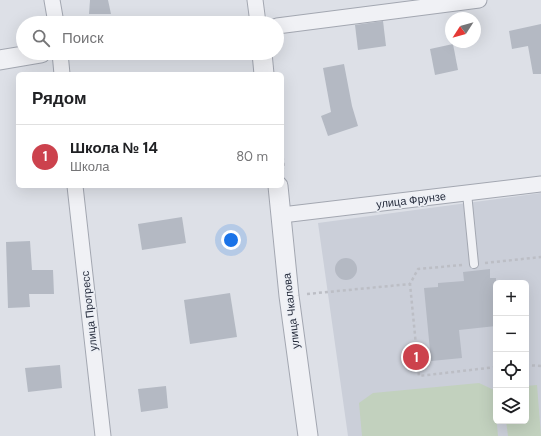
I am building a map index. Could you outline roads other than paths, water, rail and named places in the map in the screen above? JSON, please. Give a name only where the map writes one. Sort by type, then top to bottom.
[{"type":"street","points":[[52,0],[55,16]]},
{"type":"street","points":[[255,0],[257,16]]},
{"type":"street","points":[[284,25],[479,0]]},
{"type":"street","points":[[0,60],[16,57]]},
{"type":"street","points":[[61,60],[62,72]]},
{"type":"street","points":[[263,60],[264,72]]},
{"type":"street","name":"улица Фрунзе","points":[[282,215],[541,184]]},
{"type":"street","name":"улица Прогресс","points":[[75,188],[103,436]]},
{"type":"street","name":"улица Чкалова","points":[[278,188],[289,296],[308,436]]},
{"type":"lane","points":[[467,193],[474,264]]},
{"type":"place","name":"Школа № 14","points":[[416,357]]}]
